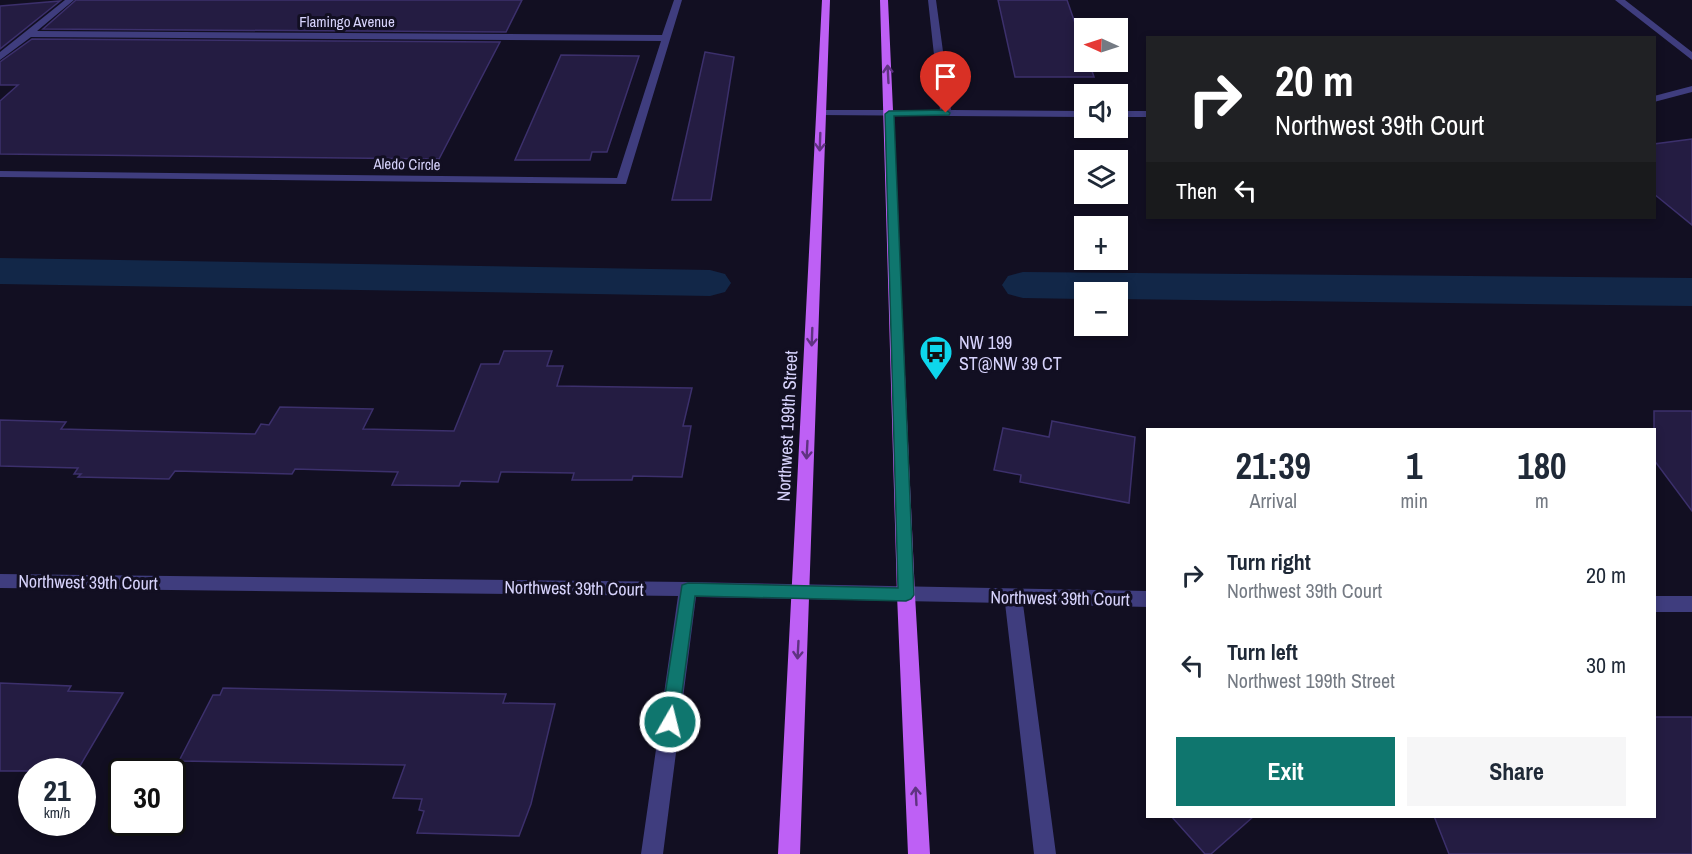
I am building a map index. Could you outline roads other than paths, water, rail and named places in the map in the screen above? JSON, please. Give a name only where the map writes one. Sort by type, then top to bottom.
[{"type":"main road","name":"Northwest 199th Street","points":[[789,854],[826,0]]},
{"type":"main road","points":[[884,0],[906,595],[919,854]]},
{"type":"street","points":[[0,57],[70,0]]},
{"type":"street","name":"Aledo Circle","points":[[0,174],[622,182],[678,0]]},
{"type":"street","points":[[932,0],[946,113]]},
{"type":"street","points":[[1619,0],[1692,57]]},
{"type":"street","name":"Flamingo Avenue","points":[[28,34],[666,38]]},
{"type":"street","points":[[1656,98],[1692,89]]},
{"type":"street","points":[[822,113],[1074,114]]},
{"type":"street","points":[[1128,114],[1146,114]]},
{"type":"street","name":"Northwest 39th Court","points":[[0,581],[1146,599]]},
{"type":"street","points":[[652,854],[688,590]]},
{"type":"street","points":[[1013,597],[1045,854]]},
{"type":"street","points":[[1656,604],[1692,604]]},
{"type":"waterway","points":[[0,271],[710,283]]},
{"type":"waterway","points":[[1023,285],[1692,292]]},
{"type":"place","name":"NW 199 ST@NW 39 CT","points":[[936,381]]}]
